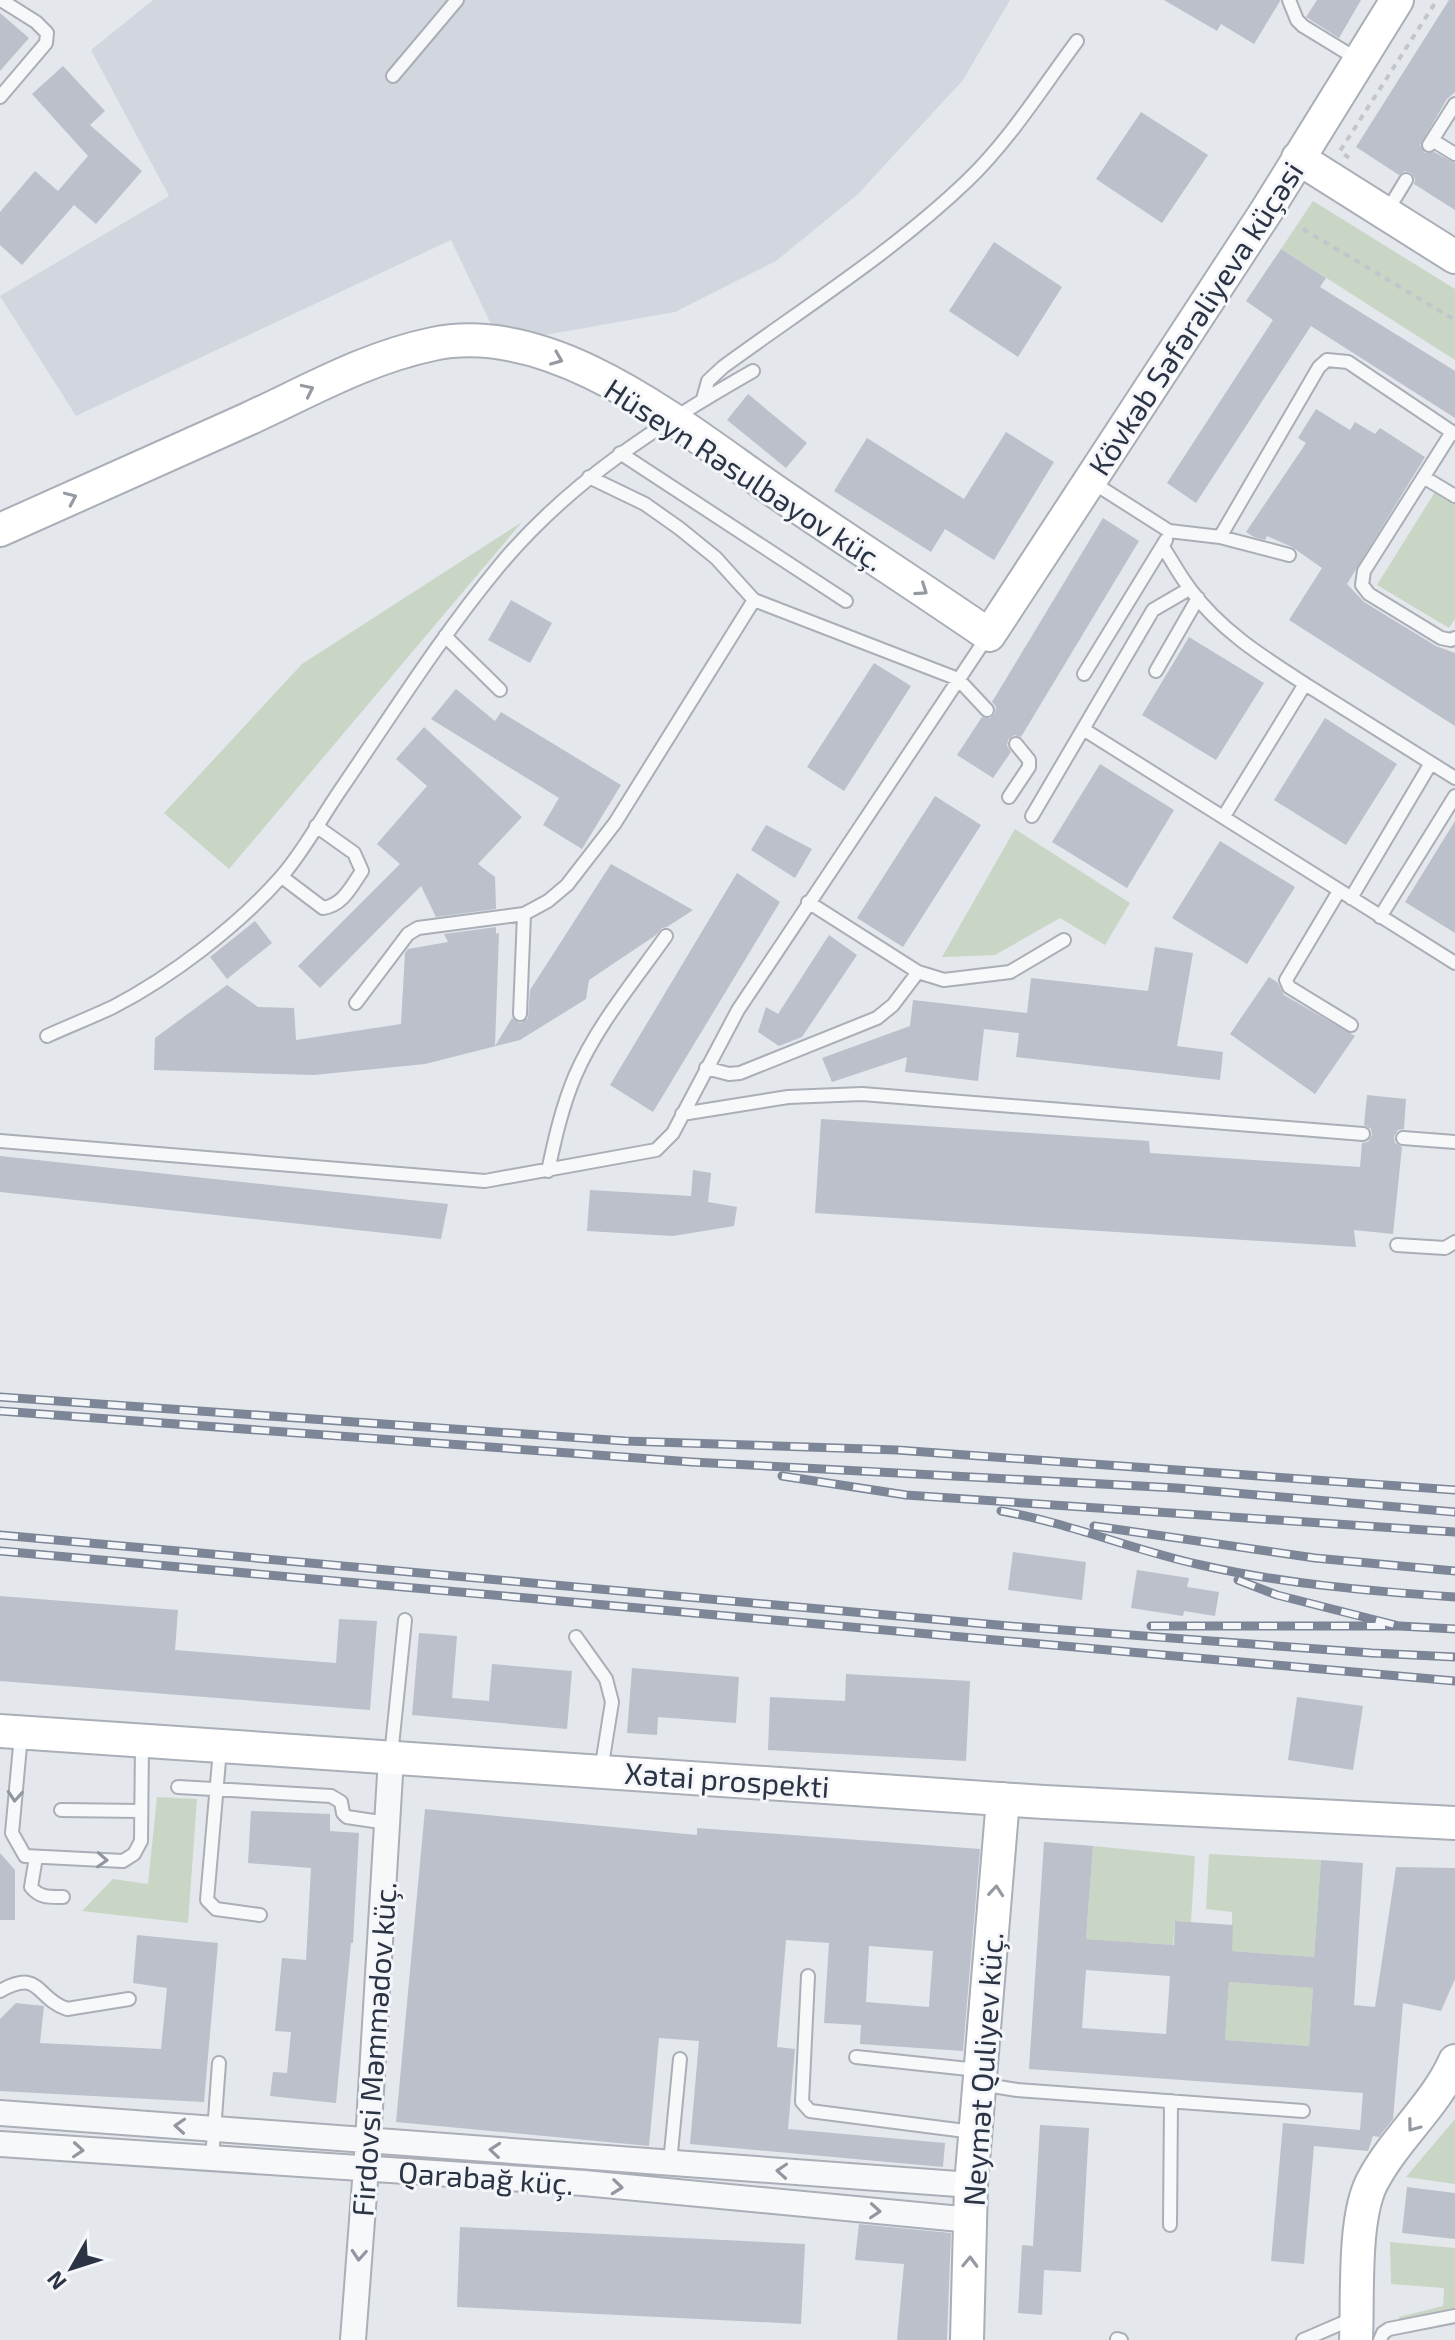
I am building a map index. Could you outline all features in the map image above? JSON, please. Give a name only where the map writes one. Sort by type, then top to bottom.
[{"type":"street","name":"Kövkəb Səfərəliyeva küçəsi","points":[[989,635],[1267,210],[1397,0]]},
{"type":"street","points":[[1298,158],[1455,257]]},
{"type":"street","name":"Hüseyn Rəsulbəyov küç.","points":[[0,530],[335,376],[435,344],[481,341],[521,346],[555,358],[594,375],[673,419],[784,498],[989,635]]},
{"type":"street","name":"Xətai prospekti","points":[[11,1732],[1003,1799],[1455,1823]]},
{"type":"street","name":"Firdovsi Məmmədov küç.","points":[[353,2340],[391,1758]]},
{"type":"street","name":"Neymət Quliyev küç.","points":[[967,2340],[971,2185],[1003,1799]]},
{"type":"street","points":[[1356,2328],[1361,2227],[1364,2203],[1371,2184],[1432,2102],[1455,2061]]},
{"type":"street","name":"Qarabağ küç.","points":[[0,2113],[971,2185]]},
{"type":"street","name":"Qarabağ küç.","points":[[0,2144],[584,2183],[971,2220]]},
{"type":"lane","points":[[0,97],[46,43],[47,33],[36,22],[1,0]]},
{"type":"lane","points":[[393,76],[457,0]]},
{"type":"lane","points":[[1289,0],[1297,20],[1303,26],[1360,61]]},
{"type":"lane","points":[[703,399],[708,381],[723,367],[906,233],[969,179],[996,150],[1077,41]]},
{"type":"lane","points":[[1455,104],[1430,142],[1455,154]]},
{"type":"lane","points":[[1386,213],[1406,180]]},
{"type":"lane","points":[[1220,537],[1319,367],[1327,360],[1348,362],[1454,433],[1364,571],[1362,585],[1369,594],[1441,638],[1455,638]]},
{"type":"lane","points":[[47,1036],[115,1006],[182,964],[239,918],[282,877],[445,636],[543,518],[589,477],[647,433],[753,371]]},
{"type":"lane","points":[[620,453],[846,601]]},
{"type":"lane","points":[[589,477],[645,504],[679,528],[716,558],[754,600],[958,679],[987,710]]},
{"type":"lane","points":[[1425,478],[1455,496]]},
{"type":"lane","points":[[1090,480],[1169,531],[1220,537],[1289,555]]},
{"type":"lane","points":[[1084,674],[1163,547],[1169,531]]},
{"type":"lane","points":[[1163,547],[1193,593],[1246,645],[1455,778]]},
{"type":"lane","points":[[1156,671],[1193,593]]},
{"type":"lane","points":[[1032,816],[1153,610],[1193,593]]},
{"type":"lane","points":[[356,1003],[408,934],[418,928],[524,914],[548,901],[567,885],[615,823],[754,600]]},
{"type":"lane","points":[[0,1141],[485,1181],[656,1150],[673,1133],[738,1010],[989,635]]},
{"type":"lane","points":[[445,636],[500,690]]},
{"type":"lane","points":[[1224,816],[1305,684]]},
{"type":"lane","points":[[1083,729],[1455,963]]},
{"type":"lane","points":[[1009,797],[1029,767],[1029,760],[1016,744]]},
{"type":"lane","points":[[1351,1025],[1289,987],[1286,980],[1431,763]]},
{"type":"lane","points":[[1380,917],[1455,796]]},
{"type":"lane","points":[[282,877],[323,908],[332,907],[342,900],[362,871],[354,853],[316,826]]},
{"type":"lane","points":[[808,902],[918,972],[944,980],[1010,972],[1064,940]]},
{"type":"lane","points":[[520,1014],[524,914]]},
{"type":"lane","points":[[548,1171],[560,1116],[576,1073],[610,1015],[666,936]]},
{"type":"lane","points":[[706,1068],[729,1074],[740,1073],[877,1018],[893,1005],[918,972]]},
{"type":"lane","points":[[682,1114],[788,1097],[862,1094],[1363,1134]]},
{"type":"lane","points":[[1403,1138],[1455,1142]]},
{"type":"lane","points":[[1397,1245],[1445,1248],[1455,1242]]},
{"type":"lane","points":[[391,1758],[405,1620]]},
{"type":"lane","points":[[576,1637],[606,1679],[612,1702],[601,1771]]},
{"type":"lane","points":[[11,1732],[12,1833],[25,1856],[36,1857],[123,1861],[134,1854],[141,1841],[142,1741]]},
{"type":"lane","points":[[220,1745],[207,1900],[216,1909],[260,1915]]},
{"type":"lane","points":[[178,1787],[331,1796],[341,1802],[347,1817],[387,1823]]},
{"type":"lane","points":[[61,1810],[141,1811]]},
{"type":"lane","points":[[36,1857],[31,1887],[44,1897],[63,1897]]},
{"type":"lane","points":[[808,1976],[802,2102],[805,2108],[976,2132]]},
{"type":"lane","points":[[0,1991],[30,1982],[58,2006],[67,2009],[129,1999]]},
{"type":"lane","points":[[856,2057],[949,2069],[1017,2090],[1303,2111]]},
{"type":"lane","points":[[670,2163],[680,2059]]},
{"type":"lane","points":[[212,2159],[219,2063]]},
{"type":"lane","points":[[1170,2225],[1171,2101]]},
{"type":"lane","points":[[1380,2340],[1389,2329],[1455,2316]]},
{"type":"lane","points":[[1303,2340],[1356,2328]]},
{"type":"path","points":[[1351,159],[1340,151],[1437,0]]},
{"type":"path","points":[[1303,229],[1455,320]]},
{"type":"shaded area","points":[[153,0],[1010,0],[963,80],[858,194],[776,261],[675,312],[500,343],[451,240],[76,416],[0,296],[169,196],[91,50]]},
{"type":"green space","points":[[1313,201],[1455,289],[1455,360],[1281,249]]},
{"type":"green space","points":[[1438,487],[1455,498],[1455,619],[1449,628],[1377,585]]},
{"type":"green space","points":[[522,522],[229,869],[164,813],[302,664]]},
{"type":"green space","points":[[1015,829],[1130,903],[1105,945],[1060,918],[995,955],[942,957]]},
{"type":"green space","points":[[157,1797],[197,1799],[188,1923],[82,1911],[113,1879],[148,1884]]},
{"type":"green space","points":[[1093,1846],[1195,1856],[1191,1922],[1175,1921],[1173,1945],[1086,1939]]},
{"type":"green space","points":[[1209,1854],[1321,1860],[1314,1957],[1232,1951],[1232,1912],[1206,1909]]},
{"type":"green space","points":[[1229,1982],[1313,1988],[1309,2046],[1225,2040]]},
{"type":"green space","points":[[1455,2119],[1455,2184],[1406,2177]]},
{"type":"green space","points":[[1390,2242],[1455,2248],[1455,2317],[1401,2331],[1399,2317],[1443,2306],[1444,2288],[1391,2284]]},
{"type":"building","points":[[1164,0],[1280,1],[1254,44],[1221,24],[1217,31]]},
{"type":"building","points":[[1317,0],[1361,0],[1339,38],[1306,17]]},
{"type":"building","points":[[1449,0],[1455,0],[1455,92],[1447,99],[1420,145],[1425,153],[1434,152],[1455,163],[1455,210],[1414,184],[1411,173],[1405,171],[1399,175],[1356,147]]},
{"type":"building","points":[[0,13],[29,38],[0,71]]},
{"type":"building","points":[[63,66],[105,111],[90,125],[142,171],[96,224],[74,205],[22,265],[0,245],[0,212],[35,171],[58,191],[88,156],[32,94]]},
{"type":"building","points":[[1141,112],[1208,155],[1162,223],[1096,179]]},
{"type":"building","points":[[994,242],[1062,287],[1018,357],[949,311]]},
{"type":"building","points":[[1281,249],[1326,278],[1320,287],[1455,371],[1455,418],[1311,326],[1196,503],[1167,483],[1273,320],[1246,301]]},
{"type":"building","points":[[748,394],[807,443],[786,468],[727,420]]},
{"type":"building","points":[[1316,409],[1350,430],[1355,422],[1375,434],[1380,428],[1425,457],[1347,584],[1364,602],[1436,646],[1455,653],[1455,726],[1289,620],[1322,568],[1292,547],[1267,536],[1265,540],[1246,532],[1306,443],[1298,438]]},
{"type":"building","points":[[1006,432],[1054,462],[994,560],[945,529],[931,552],[834,491],[867,438],[964,499]]},
{"type":"building","points":[[1103,518],[1139,541],[1021,737],[1014,735],[1008,740],[1007,746],[1011,752],[993,778],[957,755],[982,717],[990,718],[995,713],[996,707],[992,702]]},
{"type":"building","points":[[511,600],[552,623],[530,663],[488,640]]},
{"type":"building","points":[[1189,637],[1264,683],[1216,760],[1142,715]]},
{"type":"building","points":[[874,663],[911,686],[844,791],[807,767]]},
{"type":"building","points":[[456,689],[495,721],[501,712],[621,785],[582,849],[543,825],[559,798],[431,719]]},
{"type":"building","points":[[1325,718],[1397,764],[1346,845],[1274,800]]},
{"type":"building","points":[[424,727],[522,817],[478,864],[495,877],[496,909],[436,917],[421,886],[320,988],[298,966],[400,864],[377,844],[427,786],[396,759]]},
{"type":"building","points":[[1100,764],[1174,810],[1127,888],[1052,842]]},
{"type":"building","points":[[935,796],[981,825],[903,947],[857,918]]},
{"type":"building","points":[[1455,821],[1455,933],[1405,902]]},
{"type":"building","points":[[766,825],[812,849],[795,878],[751,850]]},
{"type":"building","points":[[1220,841],[1295,887],[1247,964],[1172,918]]},
{"type":"building","points":[[611,864],[693,910],[589,980],[586,999],[520,1040],[425,1064],[314,1075],[154,1070],[155,1038],[227,985],[258,1007],[294,1008],[296,1040],[401,1024],[405,953],[408,949],[448,942],[444,934],[496,927],[496,934],[499,933],[495,1046],[512,1018],[520,1023],[528,1018],[530,990]]},
{"type":"building","points":[[737,873],[780,902],[653,1112],[610,1085]]},
{"type":"building","points":[[255,921],[272,943],[227,979],[210,957]]},
{"type":"building","points":[[829,935],[857,955],[802,1037],[779,1046],[758,1032],[766,1007],[778,1014]]},
{"type":"building","points":[[1155,947],[1193,953],[1177,1046],[1223,1052],[1220,1080],[1016,1057],[1019,1033],[984,1029],[978,1081],[905,1072],[907,1057],[832,1082],[822,1058],[910,1026],[913,1000],[1027,1013],[1031,978],[1148,991]]},
{"type":"building","points":[[1269,977],[1277,982],[1284,995],[1355,1036],[1315,1094],[1230,1034]]},
{"type":"building","points":[[1367,1095],[1406,1099],[1404,1129],[1398,1130],[1394,1137],[1395,1143],[1402,1147],[1393,1234],[1354,1230],[1356,1247],[815,1213],[821,1119],[1149,1141],[1150,1153],[1360,1167],[1362,1143],[1368,1142],[1372,1135],[1371,1129],[1364,1125]]},
{"type":"building","points":[[0,1156],[448,1204],[441,1239],[0,1192]]},
{"type":"building","points":[[693,1170],[711,1173],[708,1202],[737,1207],[734,1226],[673,1236],[587,1231],[590,1190],[691,1196]]},
{"type":"building","points":[[1013,1552],[1086,1562],[1082,1600],[1008,1590]]},
{"type":"building","points":[[1137,1570],[1189,1578],[1187,1587],[1219,1592],[1215,1616],[1184,1611],[1183,1616],[1131,1608]]},
{"type":"building","points":[[0,1596],[178,1610],[175,1650],[336,1663],[339,1619],[377,1621],[370,1710],[0,1681]]},
{"type":"building","points":[[419,1633],[457,1636],[452,1698],[489,1701],[492,1664],[572,1671],[567,1729],[412,1715]]},
{"type":"building","points":[[632,1668],[739,1677],[736,1723],[658,1717],[657,1735],[627,1733]]},
{"type":"building","points":[[846,1674],[970,1681],[966,1761],[768,1750],[770,1697],[845,1701]]},
{"type":"building","points":[[1297,1697],[1363,1706],[1353,1770],[1288,1760]]},
{"type":"building","points":[[425,1809],[697,1835],[697,1828],[980,1849],[963,2051],[860,2044],[861,2025],[824,2023],[829,1943],[786,1940],[777,2047],[795,2049],[788,2129],[945,2143],[943,2167],[690,2144],[699,2041],[659,2038],[649,2146],[396,2122]],"holes":[[[869,1946],[933,1951],[929,2007],[866,2002]]]},
{"type":"building","points":[[251,1811],[330,1814],[330,1831],[359,1833],[353,1943],[336,2103],[270,2096],[273,2072],[287,2073],[291,2032],[275,2031],[282,1958],[306,1960],[311,1868],[248,1863]]},
{"type":"building","points":[[1044,1842],[1093,1846],[1086,1939],[1174,1945],[1175,1921],[1233,1925],[1232,1951],[1314,1957],[1321,1860],[1363,1863],[1354,2005],[1375,2007],[1396,1867],[1455,1868],[1455,1979],[1441,2011],[1403,2003],[1393,2119],[1379,2137],[1373,2136],[1368,2151],[1314,2146],[1304,2264],[1271,2261],[1283,2123],[1360,2130],[1363,2093],[1029,2069]],"holes":[[[1086,1970],[1170,1976],[1166,2034],[1082,2028]],[[1229,1982],[1313,1988],[1309,2046],[1225,2040]]]},
{"type":"building","points":[[0,1853],[15,1870],[15,1920],[0,1920]]},
{"type":"building","points":[[137,1935],[218,1943],[204,2102],[0,2091],[0,2019],[16,2003],[44,2006],[40,2043],[161,2049],[167,1988],[133,1983]]},
{"type":"building","points":[[1040,2125],[1089,2128],[1081,2272],[1044,2270],[1042,2315],[1018,2313],[1022,2245],[1033,2246]]},
{"type":"building","points":[[1407,2187],[1455,2193],[1455,2239],[1402,2233]]},
{"type":"building","points":[[859,2224],[951,2233],[947,2340],[897,2340],[904,2264],[855,2260]]},
{"type":"building","points":[[460,2227],[805,2244],[801,2324],[457,2307]]},
{"type":"railway","points":[[0,1397],[625,1441],[897,1450],[1455,1490]]},
{"type":"railway","points":[[0,1411],[692,1462],[1177,1488],[1455,1512]]},
{"type":"railway","points":[[782,1476],[906,1495],[1455,1532]]},
{"type":"railway","points":[[1001,1511],[1232,1572],[1327,1586],[1455,1597]]},
{"type":"railway","points":[[1094,1526],[1315,1558],[1455,1571]]},
{"type":"railway","points":[[0,1535],[1009,1626],[1455,1657]]},
{"type":"railway","points":[[0,1551],[1455,1681]]},
{"type":"railway","points":[[1238,1580],[1277,1595],[1399,1626],[1455,1629]]},
{"type":"railway","points":[[1151,1626],[1399,1626]]}]
